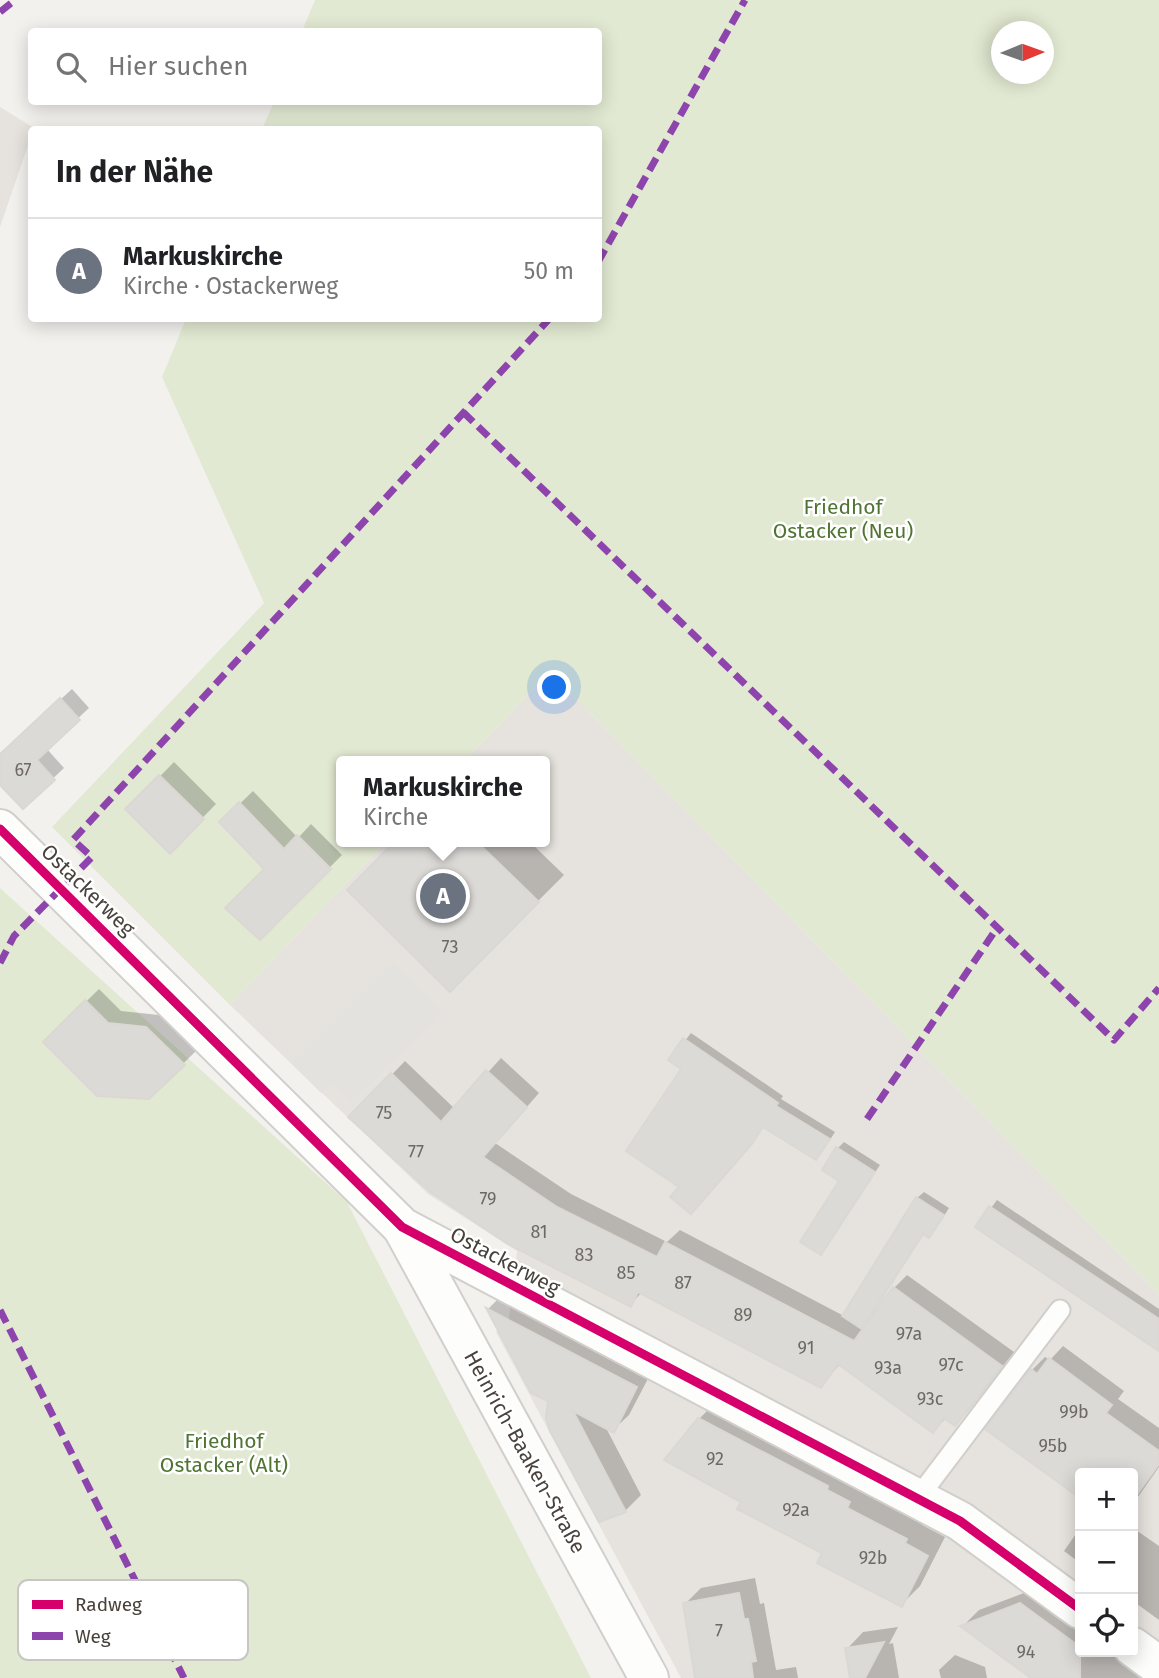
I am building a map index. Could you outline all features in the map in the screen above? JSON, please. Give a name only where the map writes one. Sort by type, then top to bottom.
[{"type":"street","name":"Ostackerweg","points":[[0,829],[402,1227],[960,1521],[1075,1605]]},
{"type":"street","name":"Heinrich-Baaken-Straße","points":[[402,1227],[649,1678]]},
{"type":"street","points":[[1138,1651],[1159,1666]]},
{"type":"lane","points":[[917,1499],[1060,1310]]},
{"type":"shaded area","points":[[0,107],[31,126],[28,126],[28,145],[0,227]]},
{"type":"shaded area","points":[[550,672],[1159,1295],[1159,1678],[681,1678],[496,1332],[509,1318],[517,1251],[428,1194],[230,1005],[381,847],[550,847],[550,756],[469,756]]},
{"type":"shaded area","points":[[393,962],[442,1011],[352,1102],[332,1082],[321,1093],[292,1064]]},
{"type":"green space","name":"Friedhof Ostacker (Neu)","points":[[315,0],[1159,0],[1159,1295],[550,672],[469,756],[336,756],[336,847],[381,847],[230,1005],[52,827],[264,603],[162,377],[185,322],[602,322],[602,126],[263,126],[273,105],[602,105],[602,28],[303,28]]},
{"type":"green space","name":"Friedhof Ostacker (Alt)","points":[[0,888],[347,1202],[591,1678],[0,1678]]},
{"type":"building","points":[[60,698],[80,720],[37,760],[55,780],[23,809],[0,785],[0,754]]},
{"type":"building","points":[[159,775],[204,819],[170,854],[125,809]]},
{"type":"building","points":[[239,802],[284,849],[297,835],[331,869],[260,940],[225,908],[264,869],[219,822]]},
{"type":"building","points":[[389,847],[482,847],[539,902],[450,992],[347,890]]},
{"type":"building","points":[[85,1000],[108,1023],[146,1027],[185,1065],[149,1099],[97,1096],[43,1042]]},
{"type":"building","points":[[683,1038],[778,1103],[776,1106],[830,1139],[816,1160],[763,1127],[752,1144],[691,1214],[670,1197],[679,1187],[626,1151],[681,1069],[668,1060]]},
{"type":"building","points":[[486,1070],[527,1107],[483,1157],[557,1207],[657,1257],[665,1242],[854,1341],[893,1287],[1002,1366],[955,1426],[944,1418],[933,1433],[838,1364],[821,1388],[638,1292],[631,1307],[506,1243],[429,1191],[348,1117],[391,1073],[441,1122]]},
{"type":"building","points":[[836,1147],[875,1172],[821,1255],[800,1242],[839,1181],[822,1170]]},
{"type":"building","points":[[916,1197],[944,1215],[929,1238],[923,1234],[862,1329],[842,1316]]},
{"type":"building","points":[[989,1206],[1159,1319],[1159,1351],[975,1227]]},
{"type":"building","points":[[486,1308],[637,1387],[614,1433],[573,1411],[626,1512],[599,1522],[550,1431],[546,1418],[548,1401],[531,1393]]},
{"type":"building","points":[[1049,1358],[1112,1405],[1106,1413],[1159,1451],[1159,1464],[1138,1493],[1138,1468],[1075,1468],[1075,1494],[985,1429],[1031,1369],[1037,1374]]},
{"type":"building","points":[[698,1418],[828,1486],[827,1490],[850,1502],[847,1508],[907,1539],[905,1543],[928,1556],[902,1607],[817,1563],[822,1553],[737,1509],[741,1502],[664,1460]]},
{"type":"building","points":[[739,1593],[744,1619],[748,1619],[756,1661],[751,1662],[753,1678],[695,1678],[683,1603]]},
{"type":"building","points":[[1020,1603],[1075,1643],[1075,1657],[1080,1657],[1080,1678],[1031,1678],[960,1626]]},
{"type":"building","points":[[884,1642],[865,1678],[850,1678],[845,1648]]},
{"type":"marked path","points":[[0,12],[15,0]]},
{"type":"marked path","points":[[602,255],[745,0]]},
{"type":"marked path","points":[[0,963],[14,936],[92,857],[73,840],[546,322]]},
{"type":"marked path","points":[[463,412],[1114,1040],[1159,988]]},
{"type":"marked path","points":[[867,1119],[997,928]]},
{"type":"marked path","points":[[0,1310],[135,1580]]},
{"type":"marked path","points":[[175,1660],[184,1678]]},
{"type":"cycle path","points":[[0,829],[402,1227],[960,1521],[1075,1605]]},
{"type":"place","name":"Markuskirche","points":[[443,896]]}]
